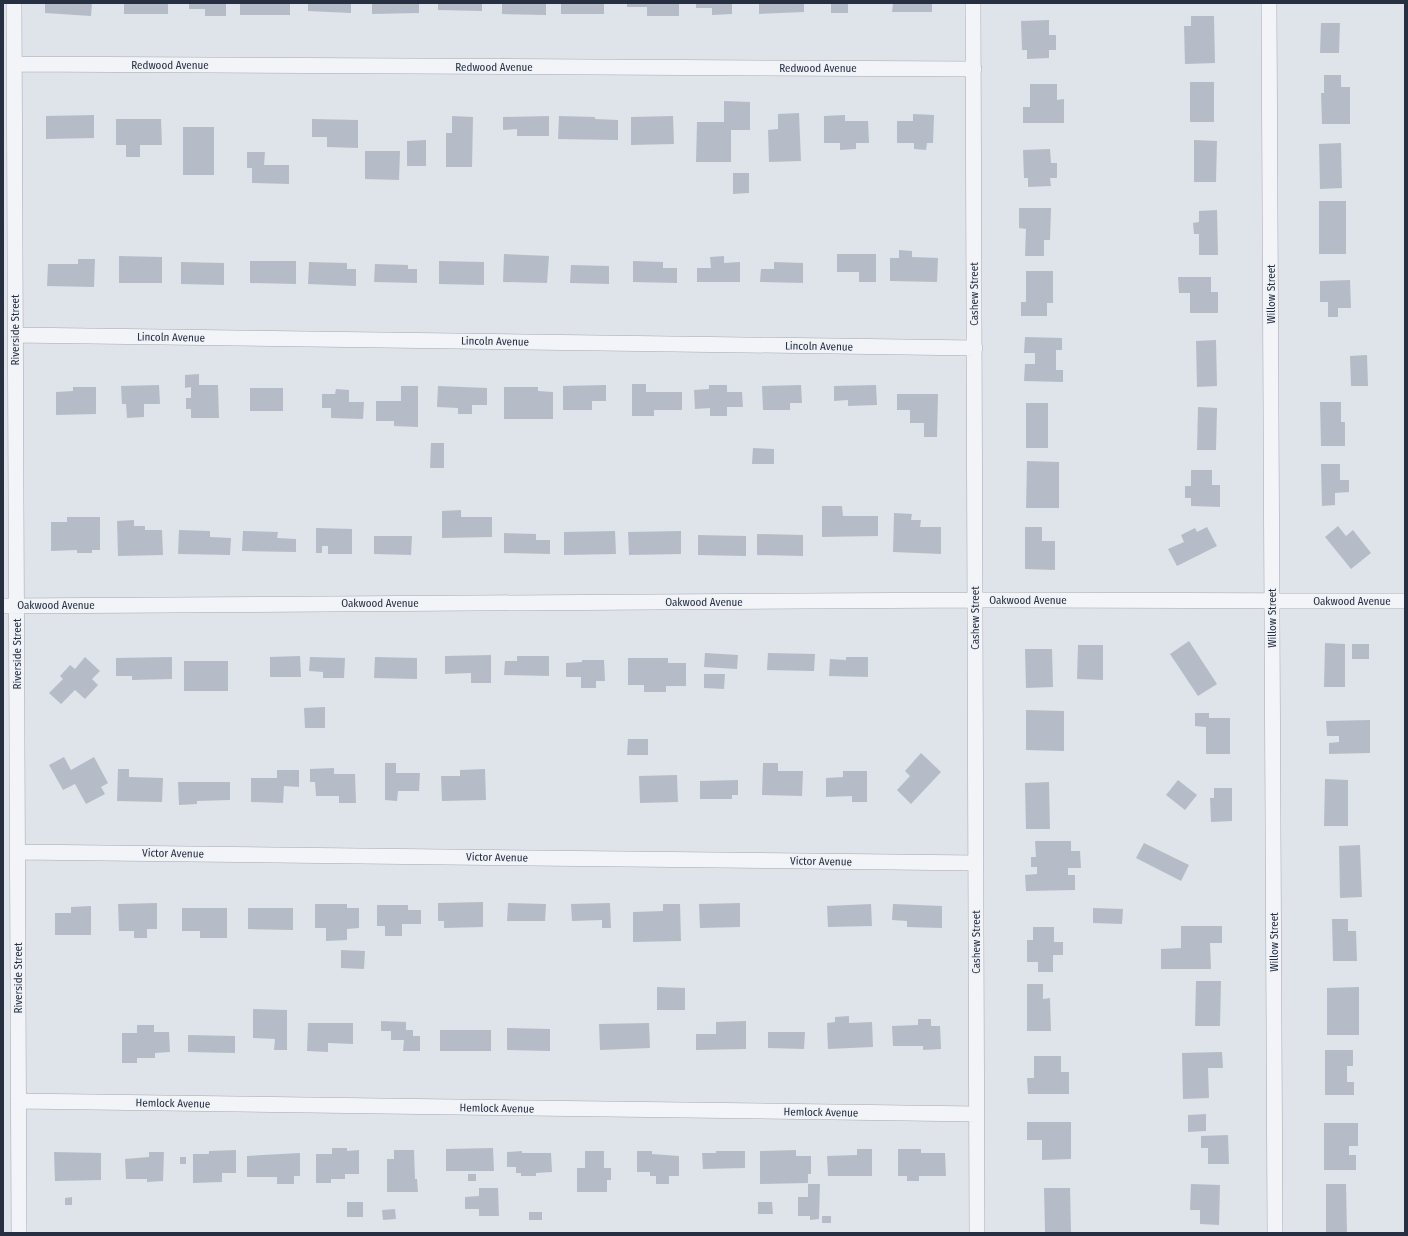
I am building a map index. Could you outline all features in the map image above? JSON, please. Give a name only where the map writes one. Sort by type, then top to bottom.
[{"type":"street","name":"Riverside Street","points":[[14,3],[15,335],[10,606],[18,852],[19,1233]]},
{"type":"street","name":"Cashew Street","points":[[974,3],[977,1233]]},
{"type":"street","name":"Willow Street","points":[[1270,3],[1275,1233]]},
{"type":"street","name":"Redwood Avenue","points":[[14,64],[974,69]]},
{"type":"street","name":"Lincoln Avenue","points":[[15,335],[975,348]]},
{"type":"street","name":"Oakwood Avenue","points":[[10,606],[975,600],[1405,601]]},
{"type":"street","name":"Victor Avenue","points":[[18,852],[976,862]]},
{"type":"street","name":"Hemlock Avenue","points":[[18,1101],[977,1114]]},
{"type":"building","points":[[45,3],[92,3],[91,16],[45,13]]},
{"type":"building","points":[[124,3],[168,3],[168,14],[124,14]]},
{"type":"building","points":[[189,3],[226,3],[226,16],[205,16],[205,9],[189,9]]},
{"type":"building","points":[[240,3],[290,3],[290,15],[240,15]]},
{"type":"building","points":[[308,3],[351,3],[351,13],[308,11]]},
{"type":"building","points":[[372,3],[419,3],[419,13],[372,14]]},
{"type":"building","points":[[438,3],[482,3],[482,11],[438,10]]},
{"type":"building","points":[[502,3],[546,3],[546,15],[502,14]]},
{"type":"building","points":[[561,3],[604,3],[604,14],[561,14]]},
{"type":"building","points":[[627,3],[679,3],[679,16],[647,16],[647,7],[627,7]]},
{"type":"building","points":[[696,3],[732,3],[732,14],[712,15],[712,8],[696,8]]},
{"type":"building","points":[[759,3],[804,3],[804,12],[759,14]]},
{"type":"building","points":[[831,3],[848,3],[848,13],[831,13]]},
{"type":"building","points":[[893,3],[932,3],[932,12],[892,12]]},
{"type":"building","points":[[1191,16],[1214,16],[1215,63],[1185,64],[1184,26],[1191,26]]},
{"type":"building","points":[[1049,20],[1049,35],[1056,35],[1056,50],[1049,50],[1049,58],[1027,59],[1027,50],[1022,50],[1021,21]]},
{"type":"building","points":[[1321,23],[1340,23],[1339,53],[1320,53]]},
{"type":"building","points":[[1324,75],[1341,75],[1341,87],[1350,87],[1350,124],[1322,124],[1321,93],[1324,93]]},
{"type":"building","points":[[1190,82],[1214,82],[1214,122],[1190,122]]},
{"type":"building","points":[[1030,84],[1057,84],[1057,100],[1064,99],[1064,123],[1023,123],[1023,107],[1030,107]]},
{"type":"building","points":[[724,101],[750,102],[750,130],[731,130],[731,162],[696,162],[697,122],[724,122]]},
{"type":"building","points":[[799,113],[801,161],[769,162],[768,130],[778,129],[778,114]]},
{"type":"building","points":[[913,114],[934,115],[933,143],[927,143],[926,150],[914,149],[914,143],[897,143],[897,121],[913,121]]},
{"type":"building","points":[[94,115],[94,138],[46,139],[46,116]]},
{"type":"building","points":[[845,115],[845,121],[868,121],[869,143],[856,143],[856,149],[840,150],[840,143],[824,143],[824,116]]},
{"type":"building","points":[[452,116],[473,117],[472,167],[446,167],[446,133],[452,133]]},
{"type":"building","points":[[549,116],[549,136],[517,136],[517,129],[503,130],[503,117]]},
{"type":"building","points":[[559,116],[595,117],[595,119],[618,120],[618,140],[558,139]]},
{"type":"building","points":[[673,116],[674,144],[631,145],[631,117]]},
{"type":"building","points":[[116,119],[161,119],[162,145],[140,145],[140,157],[126,157],[126,145],[116,145]]},
{"type":"building","points":[[312,119],[358,120],[358,148],[327,147],[327,137],[312,137]]},
{"type":"building","points":[[183,127],[214,127],[214,175],[183,175]]},
{"type":"building","points":[[426,140],[426,166],[407,166],[407,141]]},
{"type":"building","points":[[1194,140],[1217,141],[1216,182],[1194,182]]},
{"type":"building","points":[[1341,143],[1342,188],[1320,189],[1319,144]]},
{"type":"building","points":[[1050,149],[1051,163],[1057,163],[1057,178],[1050,178],[1051,186],[1028,187],[1028,178],[1024,178],[1023,150]]},
{"type":"building","points":[[365,151],[400,151],[399,180],[365,179]]},
{"type":"building","points":[[247,152],[265,152],[264,165],[289,165],[289,184],[252,183],[252,168],[247,168]]},
{"type":"building","points":[[733,173],[749,173],[749,193],[733,194]]},
{"type":"building","points":[[1319,201],[1346,201],[1346,254],[1319,254]]},
{"type":"building","points":[[1019,208],[1051,208],[1050,240],[1044,240],[1044,256],[1025,256],[1026,229],[1019,228]]},
{"type":"building","points":[[1217,210],[1218,255],[1199,255],[1199,234],[1194,234],[1193,223],[1199,222],[1199,211]]},
{"type":"building","points":[[899,250],[912,251],[912,257],[938,258],[937,282],[890,281],[890,258],[899,258]]},
{"type":"building","points":[[504,254],[549,256],[547,283],[503,282]]},
{"type":"building","points":[[837,254],[876,254],[876,282],[859,282],[859,272],[837,272]]},
{"type":"building","points":[[119,256],[162,257],[162,283],[119,283]]},
{"type":"building","points":[[724,256],[724,263],[740,262],[740,282],[697,282],[697,268],[711,268],[710,257]]},
{"type":"building","points":[[78,259],[95,259],[94,287],[47,286],[48,264],[78,264]]},
{"type":"building","points":[[250,261],[296,261],[296,284],[250,283]]},
{"type":"building","points":[[439,261],[484,262],[484,285],[439,284]]},
{"type":"building","points":[[633,261],[663,262],[663,268],[677,268],[677,283],[633,282]]},
{"type":"building","points":[[181,262],[224,263],[224,285],[181,284]]},
{"type":"building","points":[[309,262],[347,263],[347,269],[356,269],[356,286],[308,284]]},
{"type":"building","points":[[774,262],[803,263],[803,283],[760,282],[761,269],[774,269]]},
{"type":"building","points":[[375,264],[408,265],[408,269],[417,269],[417,283],[374,282]]},
{"type":"building","points":[[571,265],[609,266],[609,284],[570,283]]},
{"type":"building","points":[[1026,271],[1053,271],[1053,303],[1047,303],[1047,316],[1021,316],[1021,302],[1026,302]]},
{"type":"building","points":[[1178,277],[1211,277],[1211,292],[1218,292],[1218,313],[1190,313],[1190,293],[1179,293]]},
{"type":"building","points":[[1350,280],[1351,308],[1338,308],[1338,317],[1328,317],[1328,302],[1320,302],[1320,281]]},
{"type":"building","points":[[1025,337],[1062,338],[1062,350],[1056,350],[1056,370],[1063,370],[1063,382],[1024,381],[1025,364],[1035,364],[1035,353],[1024,353]]},
{"type":"building","points":[[1216,340],[1217,386],[1197,387],[1196,341]]},
{"type":"building","points":[[1367,355],[1368,386],[1351,386],[1350,356]]},
{"type":"building","points":[[199,374],[199,385],[218,385],[219,418],[191,418],[191,409],[186,409],[186,398],[191,398],[191,387],[185,388],[185,375]]},
{"type":"building","points":[[632,384],[646,384],[646,392],[682,392],[682,410],[654,410],[654,416],[632,416]]},
{"type":"building","points":[[159,385],[160,404],[144,404],[144,417],[127,418],[126,404],[122,404],[121,386]]},
{"type":"building","points":[[606,385],[606,401],[592,401],[592,410],[563,410],[563,386]]},
{"type":"building","points":[[709,385],[727,385],[727,392],[742,392],[743,407],[727,407],[727,416],[710,416],[710,408],[695,409],[694,390],[709,389]]},
{"type":"building","points":[[801,385],[802,403],[790,403],[790,410],[763,410],[762,386]]},
{"type":"building","points":[[876,385],[877,405],[848,406],[848,400],[834,401],[834,386]]},
{"type":"building","points":[[401,386],[418,386],[418,427],[394,426],[394,421],[376,421],[376,401],[401,401]]},
{"type":"building","points":[[438,386],[487,388],[487,405],[472,405],[472,414],[458,414],[458,408],[437,407]]},
{"type":"building","points":[[73,387],[96,387],[96,414],[56,415],[56,392],[73,391]]},
{"type":"building","points":[[504,387],[538,387],[538,391],[553,392],[553,419],[504,419]]},
{"type":"building","points":[[250,388],[283,388],[283,411],[250,411]]},
{"type":"building","points":[[336,389],[349,390],[349,402],[364,402],[363,419],[331,418],[331,408],[322,408],[322,394],[335,394]]},
{"type":"building","points":[[897,394],[938,394],[937,437],[924,437],[924,423],[910,423],[910,410],[897,410]]},
{"type":"building","points":[[1320,402],[1341,402],[1341,422],[1345,422],[1345,446],[1321,446]]},
{"type":"building","points":[[1026,403],[1048,403],[1048,448],[1026,448]]},
{"type":"building","points":[[1198,407],[1217,408],[1216,450],[1197,450]]},
{"type":"building","points":[[431,443],[444,443],[444,468],[430,468]]},
{"type":"building","points":[[753,448],[774,449],[774,464],[752,464]]},
{"type":"building","points":[[1027,461],[1059,462],[1059,508],[1026,508]]},
{"type":"building","points":[[1321,464],[1340,464],[1340,480],[1349,480],[1349,492],[1335,493],[1335,505],[1322,506]]},
{"type":"building","points":[[1191,470],[1212,470],[1212,485],[1220,485],[1220,507],[1191,506],[1191,498],[1185,498],[1185,486],[1191,486]]},
{"type":"building","points":[[822,506],[842,506],[843,516],[878,516],[878,536],[822,537]]},
{"type":"building","points":[[461,510],[461,517],[492,517],[492,537],[442,538],[442,511]]},
{"type":"building","points":[[894,513],[912,514],[911,520],[921,520],[920,527],[941,527],[941,554],[893,552]]},
{"type":"building","points":[[67,517],[100,517],[100,550],[92,550],[92,553],[77,553],[77,550],[51,551],[51,522],[67,522]]},
{"type":"building","points":[[134,520],[134,526],[145,526],[145,530],[162,530],[163,555],[118,556],[117,521]]},
{"type":"building","points":[[1338,526],[1346,536],[1353,530],[1371,553],[1351,569],[1325,537]]},
{"type":"building","points":[[1025,527],[1042,527],[1042,541],[1055,541],[1055,570],[1025,569]]},
{"type":"building","points":[[1207,527],[1217,546],[1177,566],[1168,549],[1184,542],[1181,535],[1195,528],[1197,532]]},
{"type":"building","points":[[316,528],[352,529],[352,554],[328,554],[328,546],[322,546],[322,553],[316,553]]},
{"type":"building","points":[[179,530],[210,531],[210,537],[231,538],[230,555],[178,554]]},
{"type":"building","points":[[243,531],[278,532],[277,538],[296,539],[296,552],[242,551]]},
{"type":"building","points":[[615,531],[616,554],[564,555],[564,532]]},
{"type":"building","points":[[681,531],[681,554],[629,555],[628,532]]},
{"type":"building","points":[[504,533],[536,534],[536,540],[550,540],[550,554],[504,553]]},
{"type":"building","points":[[757,534],[803,535],[803,556],[757,555]]},
{"type":"building","points":[[698,535],[746,536],[746,556],[698,555]]},
{"type":"building","points":[[374,536],[412,536],[411,555],[374,554]]},
{"type":"building","points":[[1189,641],[1217,684],[1198,696],[1170,654]]},
{"type":"building","points":[[1325,643],[1345,644],[1345,687],[1324,687]]},
{"type":"building","points":[[1352,644],[1369,644],[1369,659],[1352,659]]},
{"type":"building","points":[[1078,645],[1103,645],[1103,680],[1077,679]]},
{"type":"building","points":[[1025,649],[1052,649],[1053,687],[1026,688]]},
{"type":"building","points":[[705,653],[738,655],[737,669],[704,667]]},
{"type":"building","points":[[768,653],[815,654],[814,671],[767,670]]},
{"type":"building","points":[[491,655],[491,683],[471,683],[471,673],[445,674],[445,656]]},
{"type":"building","points":[[300,656],[301,677],[270,677],[270,657]]},
{"type":"building","points":[[517,656],[549,656],[549,676],[504,675],[505,661],[517,661]]},
{"type":"building","points":[[85,657],[100,671],[92,679],[98,685],[85,699],[75,690],[61,704],[49,693],[63,679],[60,676],[70,665],[75,669]]},
{"type":"building","points":[[172,657],[172,679],[132,680],[132,676],[116,676],[116,658]]},
{"type":"building","points":[[310,657],[345,658],[344,678],[323,678],[323,672],[309,671]]},
{"type":"building","points":[[375,657],[417,658],[417,679],[374,678]]},
{"type":"building","points":[[846,657],[868,657],[868,677],[829,676],[830,659],[846,660]]},
{"type":"building","points":[[628,658],[668,658],[668,663],[686,663],[686,686],[666,686],[666,692],[644,692],[644,685],[628,685]]},
{"type":"building","points":[[582,660],[604,660],[605,681],[596,681],[596,688],[581,688],[581,677],[566,677],[566,663],[582,662]]},
{"type":"building","points":[[184,661],[228,661],[228,691],[184,691]]},
{"type":"building","points":[[704,674],[725,674],[724,689],[704,688]]},
{"type":"building","points":[[325,707],[325,728],[305,728],[304,708]]},
{"type":"building","points":[[1026,710],[1064,711],[1064,751],[1026,750]]},
{"type":"building","points":[[1195,713],[1209,713],[1209,718],[1230,718],[1230,754],[1206,754],[1206,727],[1195,726]]},
{"type":"building","points":[[1370,720],[1370,753],[1329,754],[1329,743],[1339,742],[1339,736],[1327,736],[1326,721]]},
{"type":"building","points":[[628,739],[648,739],[648,755],[627,755]]},
{"type":"building","points":[[921,753],[941,772],[911,804],[897,790],[910,776],[905,771]]},
{"type":"building","points":[[64,757],[71,770],[94,757],[108,783],[101,787],[105,794],[86,804],[75,784],[63,790],[49,765]]},
{"type":"building","points":[[385,763],[396,763],[396,773],[420,773],[419,791],[398,791],[397,801],[385,800]]},
{"type":"building","points":[[763,763],[778,763],[778,771],[803,771],[802,796],[762,795]]},
{"type":"building","points":[[334,768],[334,774],[355,774],[356,803],[339,803],[339,796],[316,796],[315,782],[310,782],[310,769]]},
{"type":"building","points":[[118,769],[129,769],[129,777],[163,778],[162,802],[117,801]]},
{"type":"building","points":[[485,769],[486,800],[442,801],[441,776],[460,776],[460,770]]},
{"type":"building","points":[[277,770],[299,770],[299,787],[284,786],[283,803],[251,802],[251,778],[277,778]]},
{"type":"building","points":[[843,771],[867,771],[867,802],[852,802],[852,796],[826,797],[826,778],[843,777]]},
{"type":"building","points":[[677,775],[678,802],[640,803],[639,776]]},
{"type":"building","points":[[1325,779],[1348,780],[1348,826],[1324,826]]},
{"type":"building","points":[[738,780],[738,795],[732,795],[732,799],[700,799],[700,781]]},
{"type":"building","points":[[1178,780],[1197,795],[1185,810],[1166,795]]},
{"type":"building","points":[[178,782],[230,782],[230,800],[197,801],[197,804],[179,805]]},
{"type":"building","points":[[1049,782],[1050,829],[1026,829],[1025,783]]},
{"type":"building","points":[[1214,788],[1232,788],[1232,821],[1211,822],[1210,798],[1214,798]]},
{"type":"building","points":[[1035,841],[1071,841],[1071,851],[1080,851],[1081,868],[1068,868],[1068,875],[1075,875],[1075,890],[1026,891],[1025,875],[1037,874],[1037,867],[1031,867],[1031,857],[1036,857]]},
{"type":"building","points":[[1144,843],[1189,865],[1181,881],[1136,858]]},
{"type":"building","points":[[1360,845],[1362,897],[1340,898],[1339,846]]},
{"type":"building","points":[[483,902],[483,927],[444,928],[444,921],[438,921],[438,903]]},
{"type":"building","points":[[157,903],[157,929],[147,929],[147,938],[134,938],[134,931],[119,931],[118,904]]},
{"type":"building","points":[[508,903],[546,904],[545,921],[507,921]]},
{"type":"building","points":[[610,903],[611,928],[602,928],[602,920],[572,921],[571,904]]},
{"type":"building","points":[[740,903],[740,927],[700,928],[699,904]]},
{"type":"building","points":[[315,904],[347,904],[347,908],[359,908],[359,928],[347,929],[347,940],[326,941],[326,928],[315,928]]},
{"type":"building","points":[[663,904],[680,904],[681,941],[633,942],[633,912],[663,911]]},
{"type":"building","points":[[871,904],[872,926],[828,927],[827,906]]},
{"type":"building","points":[[893,904],[942,906],[942,928],[907,927],[907,921],[892,920]]},
{"type":"building","points":[[377,905],[408,905],[408,910],[421,910],[421,924],[402,924],[402,936],[385,936],[385,926],[377,926]]},
{"type":"building","points":[[91,906],[91,935],[55,935],[55,913],[71,913],[71,907]]},
{"type":"building","points":[[182,908],[227,908],[227,938],[200,938],[200,931],[182,931]]},
{"type":"building","points":[[248,908],[293,908],[293,930],[248,929]]},
{"type":"building","points":[[1093,908],[1123,909],[1122,924],[1093,923]]},
{"type":"building","points":[[1332,919],[1348,919],[1348,931],[1356,931],[1357,961],[1333,961]]},
{"type":"building","points":[[1181,926],[1222,926],[1222,943],[1210,943],[1211,969],[1161,969],[1161,949],[1181,948]]},
{"type":"building","points":[[1033,927],[1054,927],[1054,942],[1063,942],[1063,955],[1053,955],[1053,972],[1038,972],[1038,962],[1027,962],[1027,940],[1033,940]]},
{"type":"building","points":[[341,950],[365,951],[364,969],[341,968]]},
{"type":"building","points":[[1196,981],[1221,981],[1220,1026],[1195,1026]]},
{"type":"building","points":[[1027,984],[1043,984],[1043,999],[1050,998],[1051,1031],[1027,1031]]},
{"type":"building","points":[[657,987],[685,988],[685,1010],[657,1010]]},
{"type":"building","points":[[1359,987],[1359,1035],[1327,1035],[1327,988]]},
{"type":"building","points":[[253,1009],[287,1010],[287,1050],[274,1050],[275,1039],[253,1038]]},
{"type":"building","points":[[849,1016],[849,1023],[872,1022],[873,1047],[828,1049],[827,1023],[835,1022],[835,1017]]},
{"type":"building","points":[[918,1019],[931,1019],[931,1026],[940,1026],[941,1049],[923,1050],[923,1046],[893,1046],[892,1026],[918,1025]]},
{"type":"building","points":[[381,1021],[406,1022],[406,1030],[413,1030],[413,1036],[420,1036],[420,1051],[403,1051],[404,1040],[391,1040],[391,1031],[381,1031]]},
{"type":"building","points":[[746,1021],[746,1049],[696,1050],[696,1034],[716,1034],[716,1022]]},
{"type":"building","points":[[308,1023],[353,1023],[353,1044],[328,1043],[328,1052],[307,1051]]},
{"type":"building","points":[[649,1023],[650,1048],[600,1050],[599,1024]]},
{"type":"building","points":[[137,1025],[154,1025],[154,1032],[169,1032],[170,1052],[155,1053],[155,1058],[137,1058],[137,1063],[122,1063],[122,1033],[137,1033]]},
{"type":"building","points":[[507,1028],[550,1029],[550,1051],[507,1050]]},
{"type":"building","points":[[440,1030],[491,1030],[491,1051],[440,1051]]},
{"type":"building","points":[[768,1032],[805,1032],[804,1049],[768,1048]]},
{"type":"building","points":[[188,1035],[235,1036],[235,1053],[188,1052]]},
{"type":"building","points":[[1325,1050],[1353,1050],[1353,1066],[1347,1066],[1347,1082],[1354,1082],[1354,1095],[1325,1095]]},
{"type":"building","points":[[1222,1052],[1223,1068],[1208,1068],[1209,1098],[1183,1099],[1182,1053]]},
{"type":"building","points":[[1034,1056],[1061,1056],[1061,1072],[1069,1072],[1069,1094],[1028,1094],[1027,1078],[1034,1078]]},
{"type":"building","points":[[1206,1114],[1206,1131],[1188,1132],[1188,1115]]},
{"type":"building","points":[[1027,1122],[1071,1122],[1071,1159],[1042,1160],[1042,1140],[1027,1140]]},
{"type":"building","points":[[1324,1123],[1358,1123],[1358,1146],[1349,1146],[1349,1155],[1356,1155],[1356,1170],[1324,1170]]},
{"type":"building","points":[[1228,1135],[1229,1164],[1208,1164],[1208,1148],[1201,1148],[1201,1136]]},
{"type":"building","points":[[332,1148],[347,1148],[347,1151],[359,1150],[359,1174],[345,1174],[345,1179],[331,1179],[331,1183],[316,1183],[316,1154],[332,1154]]},
{"type":"building","points":[[493,1148],[494,1171],[446,1171],[446,1149]]},
{"type":"building","points":[[857,1149],[872,1149],[872,1176],[828,1176],[827,1156],[857,1155]]},
{"type":"building","points":[[898,1149],[921,1149],[921,1153],[945,1153],[946,1176],[919,1176],[919,1181],[907,1181],[907,1176],[898,1176]]},
{"type":"building","points":[[236,1150],[236,1173],[222,1173],[222,1182],[193,1183],[193,1154],[209,1154],[209,1151]]},
{"type":"building","points":[[394,1150],[414,1150],[415,1179],[417,1179],[418,1192],[387,1192],[387,1159],[394,1159]]},
{"type":"building","points":[[796,1150],[796,1156],[811,1156],[811,1174],[808,1174],[808,1183],[760,1184],[760,1151]]},
{"type":"building","points":[[522,1151],[522,1153],[551,1153],[552,1172],[536,1173],[536,1176],[521,1176],[521,1173],[516,1173],[516,1167],[507,1167],[507,1152]]},
{"type":"building","points":[[585,1151],[604,1151],[604,1168],[611,1168],[611,1180],[607,1180],[607,1192],[577,1192],[577,1168],[585,1168]]},
{"type":"building","points":[[637,1151],[652,1151],[652,1154],[679,1156],[679,1176],[669,1176],[669,1184],[656,1184],[656,1176],[650,1176],[650,1172],[637,1172]]},
{"type":"building","points":[[716,1151],[745,1151],[745,1168],[703,1169],[702,1153],[716,1153]]},
{"type":"building","points":[[54,1152],[101,1153],[101,1180],[55,1181]]},
{"type":"building","points":[[149,1152],[164,1152],[163,1181],[147,1182],[147,1179],[126,1179],[125,1159],[149,1157]]},
{"type":"building","points":[[300,1153],[300,1176],[294,1176],[294,1184],[277,1184],[277,1177],[247,1177],[247,1156]]},
{"type":"building","points":[[180,1157],[186,1157],[186,1164],[180,1164]]},
{"type":"building","points":[[468,1174],[476,1174],[476,1181],[468,1181]]},
{"type":"building","points":[[808,1184],[820,1184],[819,1219],[810,1220],[810,1216],[798,1216],[798,1197],[808,1197]]},
{"type":"building","points":[[1191,1184],[1220,1185],[1219,1225],[1200,1224],[1200,1210],[1190,1210]]},
{"type":"building","points":[[1326,1184],[1346,1184],[1347,1233],[1326,1233]]},
{"type":"building","points":[[479,1188],[498,1188],[499,1216],[479,1216],[479,1209],[465,1209],[465,1197],[479,1196]]},
{"type":"building","points":[[1044,1188],[1070,1188],[1071,1232],[1045,1232]]},
{"type":"building","points":[[72,1197],[72,1205],[65,1205],[65,1198]]},
{"type":"building","points":[[347,1202],[363,1202],[363,1217],[347,1217]]},
{"type":"building","points":[[758,1202],[772,1202],[773,1214],[758,1214]]},
{"type":"building","points":[[395,1209],[396,1219],[383,1220],[382,1210]]},
{"type":"building","points":[[529,1212],[542,1212],[542,1220],[529,1220]]},
{"type":"building","points":[[822,1216],[831,1216],[831,1223],[822,1223]]}]
